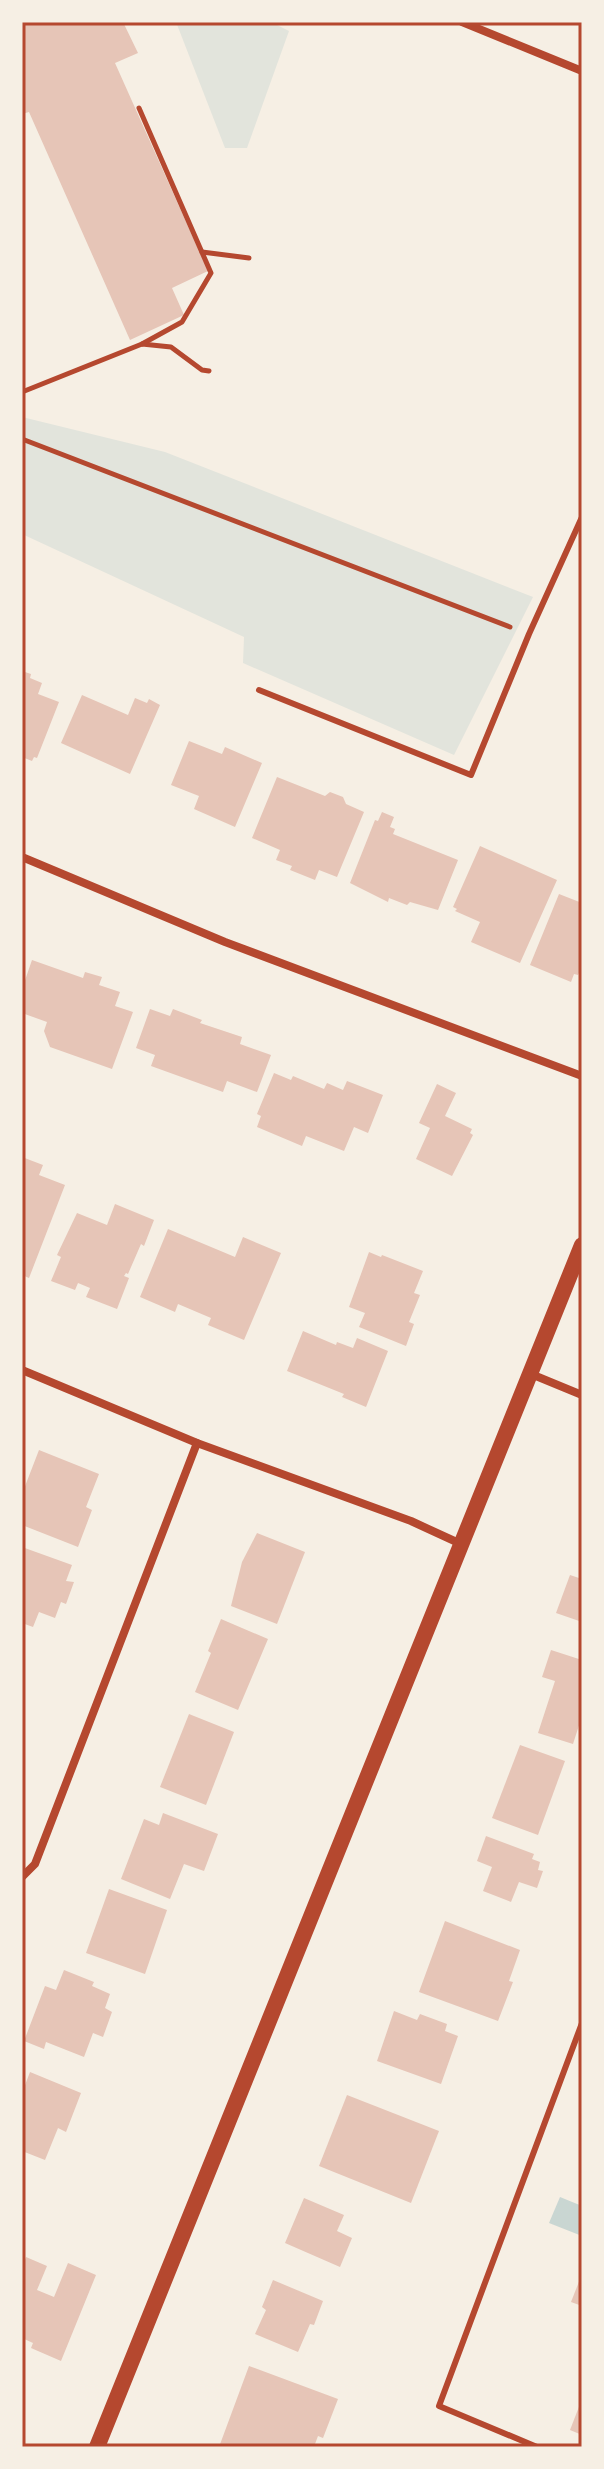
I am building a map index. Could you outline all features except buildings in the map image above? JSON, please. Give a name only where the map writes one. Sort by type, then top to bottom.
[{"type":"main road","points":[[97,2447],[582,1245]]},
{"type":"street","points":[[462,22],[582,71]]},
{"type":"street","points":[[22,857],[225,942],[582,1076]]},
{"type":"street","points":[[22,1370],[197,1443],[411,1521],[461,1544]]},
{"type":"street","points":[[531,1374],[582,1395]]},
{"type":"street","points":[[22,1877],[35,1864],[197,1443]]},
{"type":"lane","points":[[259,690],[471,775],[529,634],[582,517]]},
{"type":"lane","points":[[537,2447],[439,2406],[582,2023]]},
{"type":"path","points":[[22,392],[142,344],[182,322],[211,273],[139,108]]},
{"type":"path","points":[[202,252],[249,258]]},
{"type":"path","points":[[142,344],[171,347],[202,370],[209,371]]},
{"type":"path","points":[[22,439],[529,634]]},
{"type":"shaded area","points":[[176,22],[271,22],[289,31],[247,148],[225,148]]},
{"type":"shaded area","points":[[22,417],[165,452],[533,597],[454,755],[243,663],[244,637],[22,534]]},
{"type":"shaded area","points":[[560,2197],[582,2206],[582,2236],[549,2223]]}]
